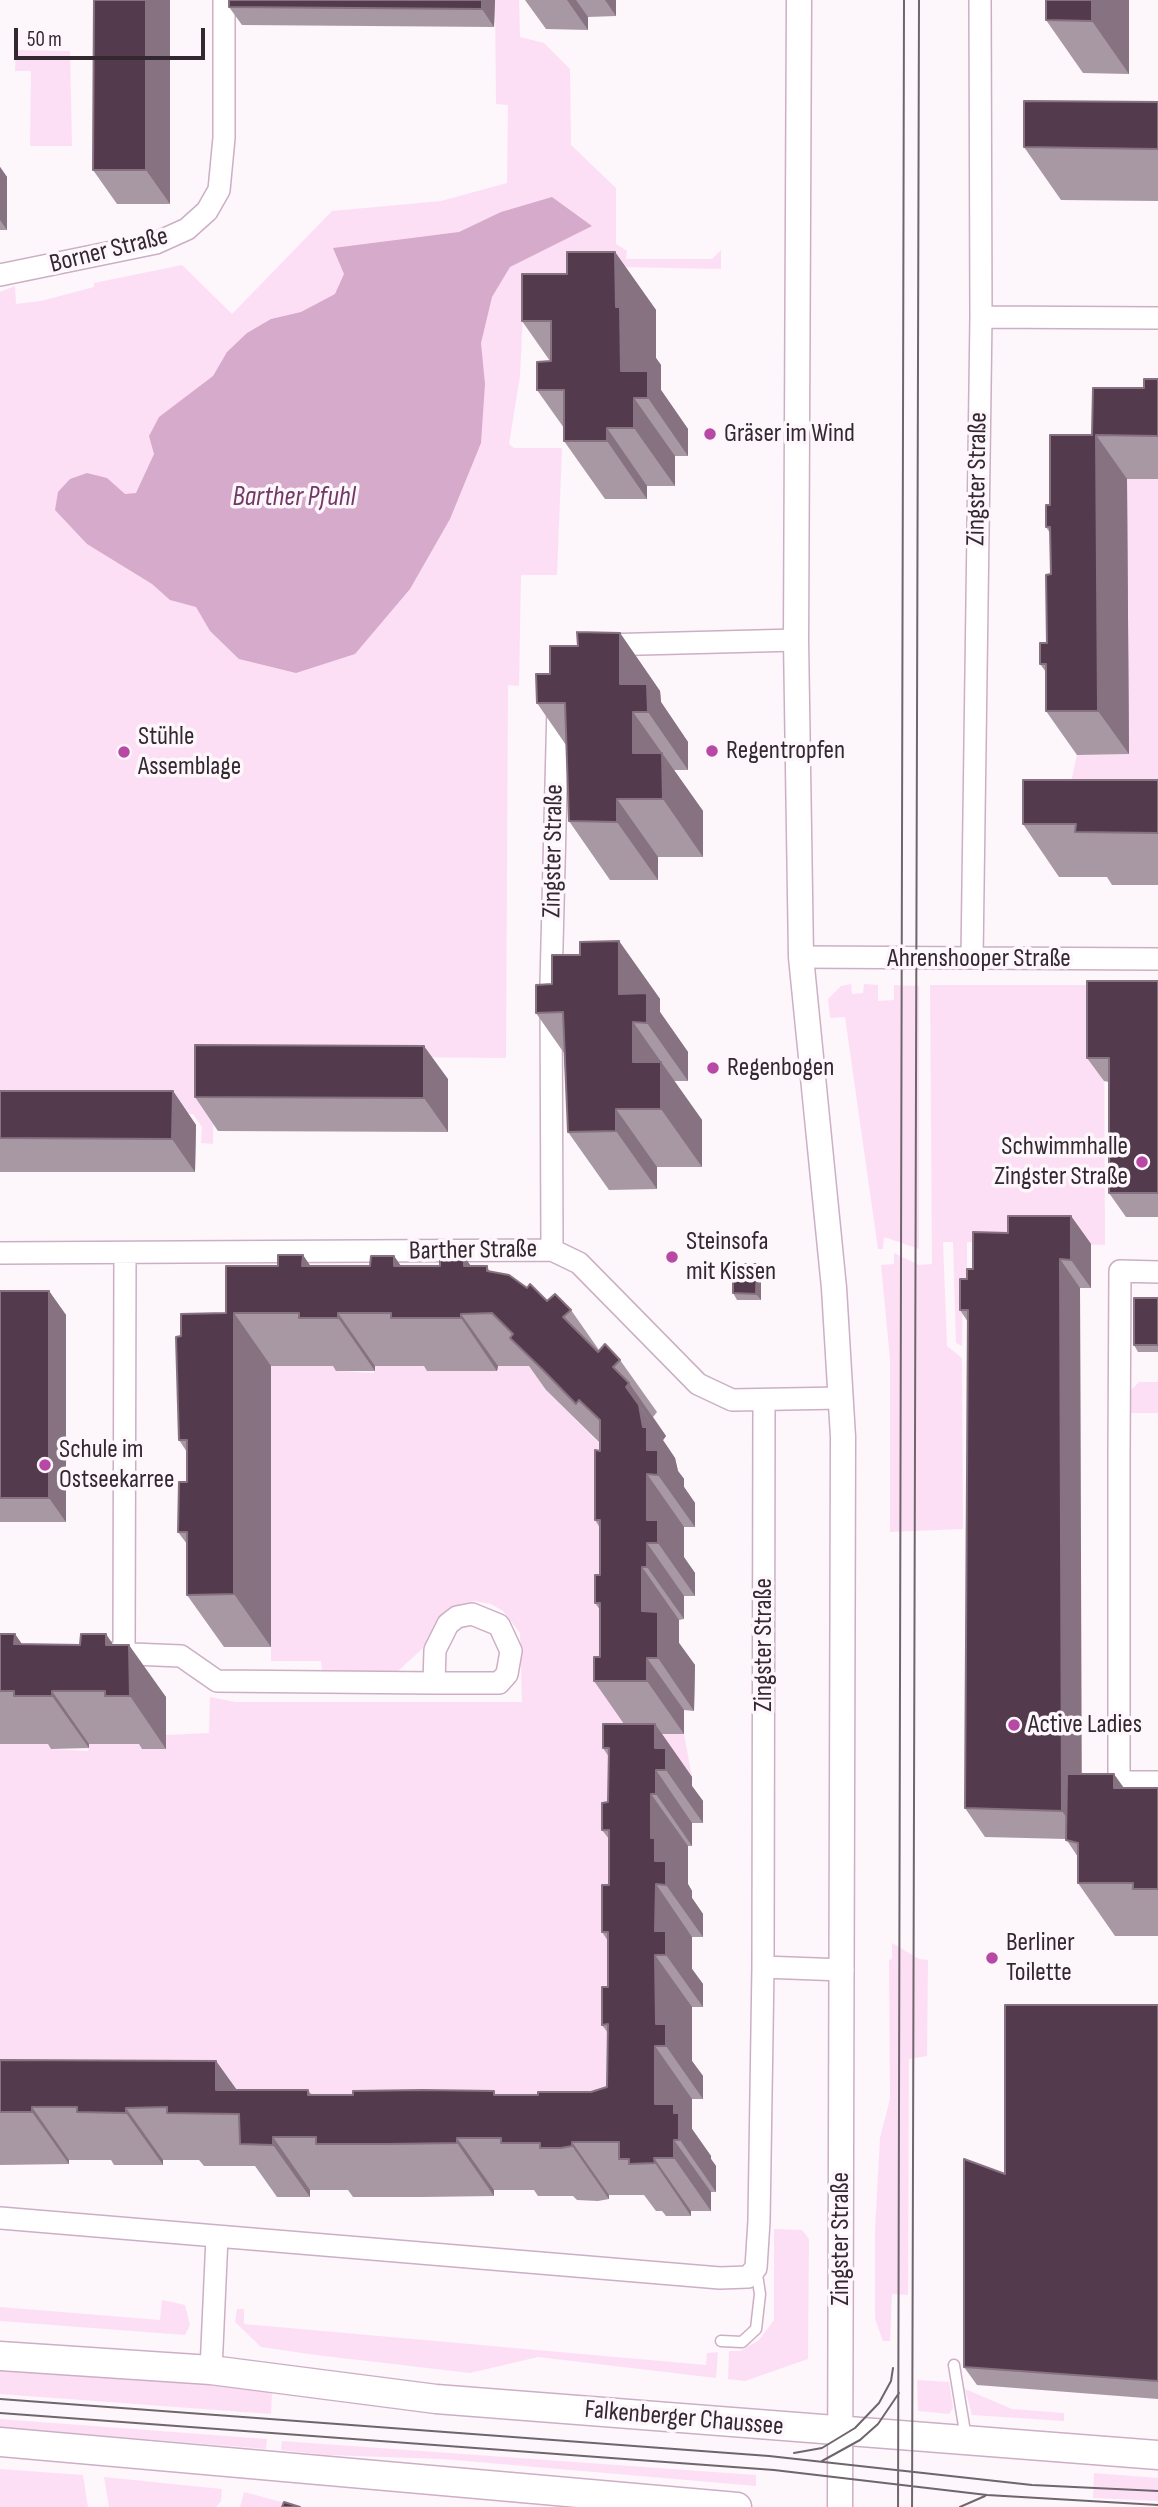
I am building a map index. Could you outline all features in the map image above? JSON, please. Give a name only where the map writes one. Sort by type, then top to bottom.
[{"type":"main road","name":"Falkenberger Chaussee","points":[[0,2356],[211,2370],[436,2399],[1158,2455]]},
{"type":"main road","points":[[0,2442],[737,2507]]},
{"type":"street","name":"Borner Straße","points":[[0,275],[156,243],[187,229],[207,211],[219,190],[222,158],[224,0]]},
{"type":"street","name":"Zingster Straße","points":[[799,0],[796,640],[801,957],[831,1254],[841,1398],[843,1970],[840,2507]]},
{"type":"street","name":"Zingster Straße","points":[[972,958],[981,317],[980,0]]},
{"type":"street","points":[[981,317],[1158,318]]},
{"type":"street","points":[[587,645],[796,640]]},
{"type":"street","name":"Zingster Straße","points":[[552,1250],[551,984],[558,681]]},
{"type":"street","name":"Ahrenshooper Straße","points":[[801,957],[1158,959]]},
{"type":"street","name":"Barther Straße","points":[[0,1253],[552,1250],[579,1263],[698,1384],[732,1400],[764,1401]]},
{"type":"street","points":[[124,1653],[125,1254]]},
{"type":"street","points":[[1158,1272],[1120,1271],[1119,1782],[1158,1782]]},
{"type":"street","points":[[764,1401],[841,1398]]},
{"type":"street","name":"Zingster Straße","points":[[756,2268],[763,1967],[764,1401]]},
{"type":"street","points":[[83,1653],[181,1656],[217,1681],[434,1683]]},
{"type":"street","points":[[763,1967],[843,1970]]},
{"type":"street","points":[[0,2218],[733,2279],[748,2277],[756,2268]]},
{"type":"street","points":[[211,2370],[217,2236]]},
{"type":"lane","points":[[721,2341],[741,2342],[756,2329],[760,2294],[756,2268]]},
{"type":"lane","points":[[954,2365],[966,2441]]},
{"type":"shaded area","points":[[495,0],[519,0],[520,37],[544,43],[570,69],[571,145],[616,188],[616,244],[627,251],[626,259],[712,259],[721,250],[721,269],[619,267],[523,314],[520,376],[509,444],[514,448],[562,448],[557,575],[521,575],[519,686],[508,685],[506,1058],[254,1056],[214,1074],[213,1144],[201,1143],[202,1127],[193,1114],[0,1113],[0,292],[15,286],[16,304],[41,301],[94,287],[94,283],[182,265],[232,314],[332,211],[441,201],[507,183],[508,105],[496,104]]},
{"type":"shaded area","points":[[16,50],[70,51],[72,146],[30,146],[31,71],[15,71]]},
{"type":"shaded area","points":[[1127,479],[1158,479],[1158,836],[1060,832],[1077,755],[1128,754]]},
{"type":"shaded area","points":[[851,984],[852,994],[863,993],[864,984],[878,985],[878,1001],[894,1000],[894,985],[919,986],[919,1249],[884,1237],[883,1249],[878,1249],[845,1017],[830,1018],[828,999],[841,986]]},
{"type":"shaded area","points":[[930,985],[1149,985],[1104,1005],[1105,1245],[967,1242],[967,1291],[963,1295],[962,1346],[956,1343],[953,1242],[943,1242],[947,1346],[962,1358],[963,1529],[890,1532],[890,1359],[881,1265],[894,1264],[894,1253],[919,1265],[932,1264]]},
{"type":"shaded area","points":[[530,1362],[547,1391],[612,1456],[632,1734],[684,1734],[692,1777],[640,1776],[644,2144],[0,2112],[0,1744],[51,1744],[52,1749],[88,1751],[89,1744],[142,1744],[166,1735],[209,1733],[210,1697],[235,1702],[522,1702],[520,1633],[503,1611],[491,1604],[474,1601],[461,1604],[445,1614],[421,1650],[398,1671],[322,1672],[321,1661],[271,1661],[271,1366],[336,1366],[337,1371],[374,1373],[375,1366],[428,1366],[428,1371],[497,1371],[498,1366],[523,1366]]},
{"type":"shaded area","points":[[1139,1382],[1158,1382],[1158,1413],[1130,1413],[1131,1390]]},
{"type":"shaded area","points":[[892,1943],[919,1959],[928,1960],[927,2056],[909,2059],[908,2295],[892,2294],[890,2341],[883,2341],[875,2319],[875,2230],[880,2138],[890,2099],[889,1960],[892,1959]]},
{"type":"shaded area","points":[[774,2229],[802,2230],[809,2239],[808,2359],[745,2381],[728,2379],[729,2351],[740,2351],[759,2340],[774,2320]]},
{"type":"shaded area","points":[[162,2300],[185,2305],[190,2325],[185,2335],[0,2321],[0,2307],[160,2320]]},
{"type":"shaded area","points":[[237,2309],[244,2309],[244,2324],[706,2365],[707,2353],[718,2352],[716,2378],[538,2357],[470,2373],[316,2355],[261,2347],[235,2322]]},
{"type":"shaded area","points":[[17,2369],[200,2382],[272,2392],[271,2414],[0,2394],[0,2371]]},
{"type":"shaded area","points":[[917,2380],[949,2382],[953,2408],[949,2414],[918,2411]]},
{"type":"shaded area","points":[[965,2389],[1012,2409],[1064,2413],[1064,2421],[972,2415]]},
{"type":"shaded area","points":[[0,2419],[267,2439],[266,2449],[0,2427]]},
{"type":"shaded area","points":[[282,2441],[756,2475],[756,2486],[443,2459],[326,2455],[281,2450]]},
{"type":"shaded area","points":[[0,2469],[83,2475],[88,2507],[0,2507]]},
{"type":"shaded area","points":[[1094,2473],[1158,2478],[1158,2501],[1093,2498]]},
{"type":"shaded area","points":[[104,2477],[222,2489],[221,2501],[216,2507],[109,2507]]},
{"type":"shaded area","points":[[244,2492],[289,2504],[288,2507],[240,2507]]},
{"type":"water","name":"Barther Pfuhl","points":[[552,197],[592,226],[510,267],[492,297],[481,343],[485,384],[481,443],[450,519],[410,589],[355,654],[296,673],[239,659],[210,631],[196,607],[170,600],[152,584],[87,544],[55,510],[58,492],[70,479],[87,473],[107,478],[125,494],[136,493],[154,454],[149,436],[159,417],[213,376],[227,352],[247,333],[271,319],[301,312],[335,294],[344,274],[333,248],[459,232],[501,212]]},
{"type":"building","points":[[94,0],[146,0],[146,170],[93,170]]},
{"type":"building","points":[[229,0],[482,0],[482,9],[229,7]]},
{"type":"building","points":[[1046,0],[1092,0],[1092,21],[1046,20]]},
{"type":"building","points":[[1024,101],[1158,102],[1158,149],[1024,147]]},
{"type":"building","points":[[567,252],[615,252],[616,307],[620,307],[621,371],[648,371],[648,398],[634,398],[634,428],[607,428],[607,441],[564,441],[564,390],[537,390],[537,362],[551,361],[551,321],[522,321],[522,274],[567,274]]},
{"type":"building","points":[[1144,379],[1158,379],[1158,436],[1096,435],[1098,711],[1046,711],[1046,664],[1040,664],[1040,643],[1047,643],[1046,575],[1051,574],[1050,527],[1046,527],[1046,505],[1050,505],[1050,435],[1092,435],[1093,388],[1144,388]]},
{"type":"building","points":[[577,632],[620,633],[620,684],[647,684],[648,712],[633,712],[633,753],[662,753],[663,799],[617,799],[617,822],[569,821],[565,703],[537,703],[536,674],[550,674],[550,646],[578,646]]},
{"type":"building","points":[[1023,780],[1158,780],[1158,833],[1075,832],[1076,824],[1023,824]]},
{"type":"building","points":[[619,941],[619,994],[647,993],[647,1023],[633,1022],[633,1062],[661,1062],[661,1109],[616,1109],[616,1131],[568,1132],[563,1012],[536,1013],[536,985],[552,984],[552,955],[580,955],[580,942]]},
{"type":"building","name":"Schwimmhalle Zingster Straße","points":[[1087,981],[1158,981],[1158,1193],[1109,1193],[1109,1058],[1087,1058]]},
{"type":"building","points":[[195,1045],[424,1046],[424,1098],[195,1097]]},
{"type":"building","points":[[0,1091],[173,1091],[172,1139],[0,1138]]},
{"type":"building","points":[[1008,1216],[1071,1216],[1071,1260],[1060,1259],[1062,1811],[965,1808],[968,1310],[960,1310],[960,1279],[967,1279],[967,1269],[973,1269],[973,1232],[1008,1233]]},
{"type":"building","points":[[278,1255],[303,1255],[302,1266],[370,1266],[371,1256],[394,1256],[394,1266],[440,1266],[440,1256],[464,1256],[464,1266],[487,1266],[487,1271],[509,1275],[527,1288],[530,1284],[547,1301],[555,1294],[571,1310],[563,1317],[598,1352],[605,1344],[620,1360],[613,1367],[629,1383],[626,1387],[639,1405],[643,1427],[647,1427],[647,1450],[658,1450],[658,1475],[647,1474],[647,1520],[658,1520],[658,1543],[647,1543],[647,1567],[642,1567],[642,1611],[658,1612],[658,1658],[647,1658],[647,1681],[594,1681],[594,1657],[600,1657],[600,1603],[595,1603],[595,1575],[600,1575],[600,1520],[595,1520],[595,1450],[600,1451],[600,1420],[579,1400],[576,1404],[510,1338],[513,1334],[492,1313],[461,1314],[461,1318],[391,1318],[391,1313],[338,1313],[338,1318],[299,1318],[299,1313],[234,1313],[234,1594],[187,1595],[187,1532],[178,1532],[179,1482],[187,1482],[187,1440],[179,1440],[176,1337],[181,1336],[181,1314],[226,1313],[226,1266],[278,1266]]},
{"type":"building","points":[[733,1264],[757,1264],[756,1294],[733,1293]]},
{"type":"building","points":[[0,1291],[49,1291],[49,1498],[0,1498]]},
{"type":"building","points":[[1134,1298],[1158,1298],[1158,1345],[1134,1345]]},
{"type":"building","points":[[0,1634],[15,1634],[14,1644],[80,1645],[81,1634],[106,1634],[106,1645],[129,1645],[130,1696],[105,1696],[105,1691],[52,1691],[52,1696],[14,1696],[14,1691],[0,1691]]},
{"type":"building","points":[[603,1724],[655,1724],[655,1748],[666,1748],[666,1770],[656,1770],[656,1794],[651,1794],[651,1838],[655,1838],[655,1861],[666,1861],[666,1885],[656,1884],[655,1931],[666,1931],[666,1955],[655,1955],[656,2024],[666,2024],[666,2046],[655,2046],[655,2104],[674,2104],[674,2113],[679,2113],[679,2140],[674,2140],[674,2158],[654,2158],[655,2163],[629,2164],[629,2159],[619,2159],[619,2142],[572,2142],[572,2146],[540,2148],[540,2143],[501,2143],[501,2138],[457,2138],[457,2143],[316,2144],[316,2137],[273,2137],[273,2145],[240,2144],[239,2114],[167,2113],[167,2107],[126,2108],[126,2113],[77,2112],[77,2107],[32,2107],[32,2112],[0,2112],[0,2060],[216,2061],[216,2090],[308,2090],[308,2095],[423,2090],[538,2095],[538,2092],[591,2092],[607,2087],[608,2024],[602,2025],[602,1987],[608,1987],[608,1932],[602,1932],[602,1885],[609,1885],[609,1830],[602,1830],[602,1803],[608,1802],[609,1748],[603,1748]]},
{"type":"building","points":[[1067,1774],[1114,1774],[1114,1788],[1158,1788],[1158,1889],[1133,1889],[1133,1883],[1078,1883],[1078,1843],[1066,1840]]},
{"type":"building","points":[[1005,2005],[1158,2005],[1158,2381],[964,2367],[964,2159],[1005,2174]]},
{"type":"building","points":[[284,2502],[300,2507],[282,2507]]},
{"type":"tram line","points":[[898,2507],[904,0]]},
{"type":"tram line","points":[[912,2507],[919,0]]},
{"type":"tram line","points":[[794,2453],[822,2448],[855,2428],[879,2403],[891,2381],[893,2368]]},
{"type":"tram line","points":[[822,2461],[860,2440],[878,2424],[899,2393]]},
{"type":"tram line","points":[[0,2399],[769,2456],[1032,2485],[1158,2491]]},
{"type":"tram line","points":[[0,2413],[774,2470],[987,2495],[1158,2505]]},
{"type":"tram line","points":[[960,2507],[985,2496]]},
{"type":"place","name":"Gräser im Wind","points":[[710,434]]},
{"type":"place","name":"Regentropfen","points":[[712,751]]},
{"type":"place","name":"Stühle Assemblage","points":[[124,752]]},
{"type":"place","name":"Regenbogen","points":[[713,1068]]},
{"type":"place","name":"Schwimmhalle Zingster Straße","points":[[1142,1162]]},
{"type":"place","name":"Steinsofa mit Kissen","points":[[672,1257]]},
{"type":"place","name":"Schule im Ostseekarree","points":[[45,1465]]},
{"type":"place","name":"Active Ladies","points":[[1014,1725]]},
{"type":"place","name":"Berliner Toilette","points":[[992,1958]]}]
